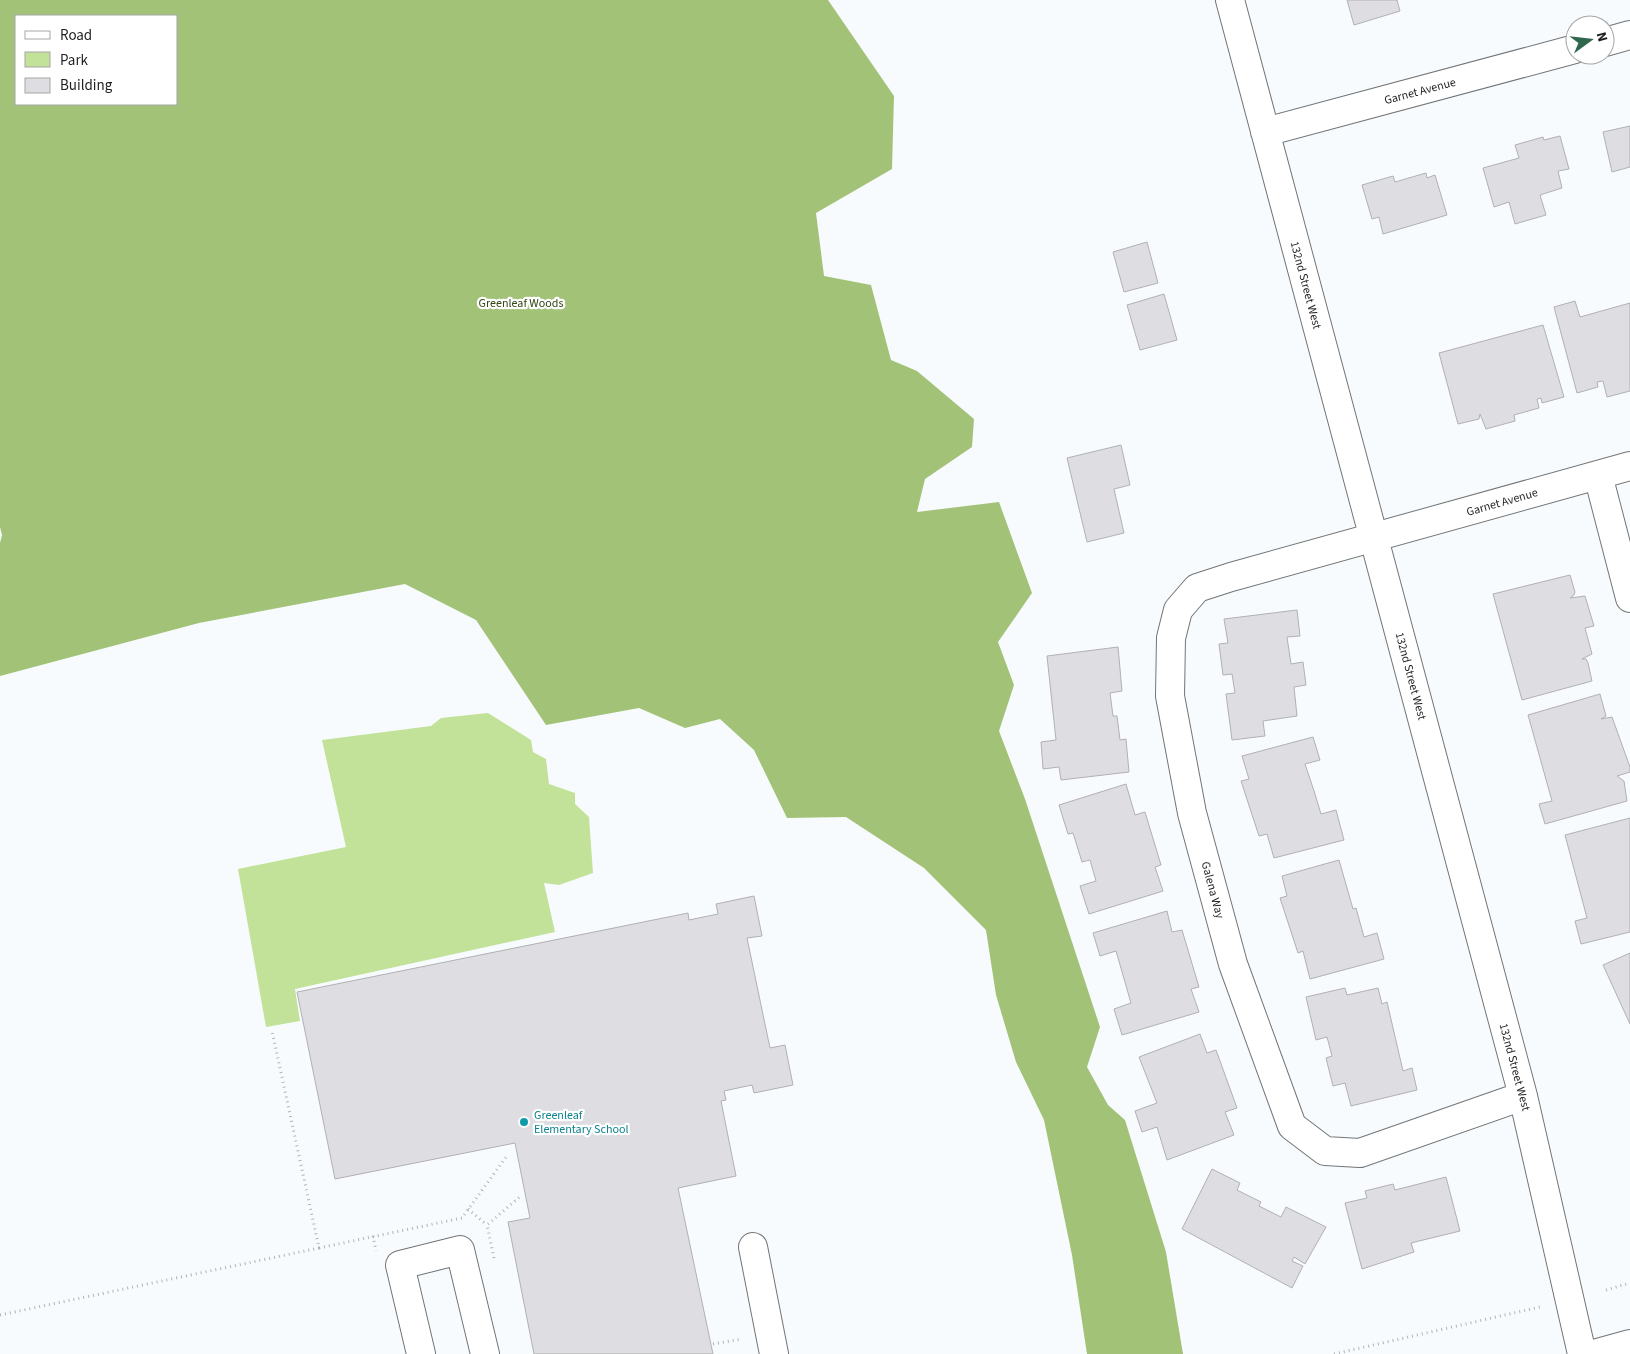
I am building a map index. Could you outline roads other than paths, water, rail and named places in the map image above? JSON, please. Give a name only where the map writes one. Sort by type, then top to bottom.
[{"type":"street","name":"132nd Street West","points":[[1230,0],[1523,1096],[1582,1354]]},
{"type":"street","points":[[1615,39],[1630,35]]},
{"type":"street","name":"Garnet Avenue","points":[[1265,132],[1565,53]]},
{"type":"street","name":"Garnet Avenue","points":[[1374,538],[1630,466]]},
{"type":"street","points":[[1598,475],[1630,598]]},
{"type":"street","name":"Galena Way","points":[[1374,538],[1197,588],[1178,610],[1172,638],[1170,696],[1192,813],[1233,964],[1292,1126],[1325,1151],[1360,1153],[1523,1096]]},
{"type":"street","points":[[754,1247],[774,1354]]},
{"type":"street","points":[[421,1354],[400,1265],[460,1250],[486,1354]]},
{"type":"street","points":[[1594,1354],[1630,1344]]},
{"type":"place","name":"Greenleaf Elementary School","points":[[524,1122]]},
{"type":"park label","name":"Greenleaf Woods","points":[[521,303]]}]
